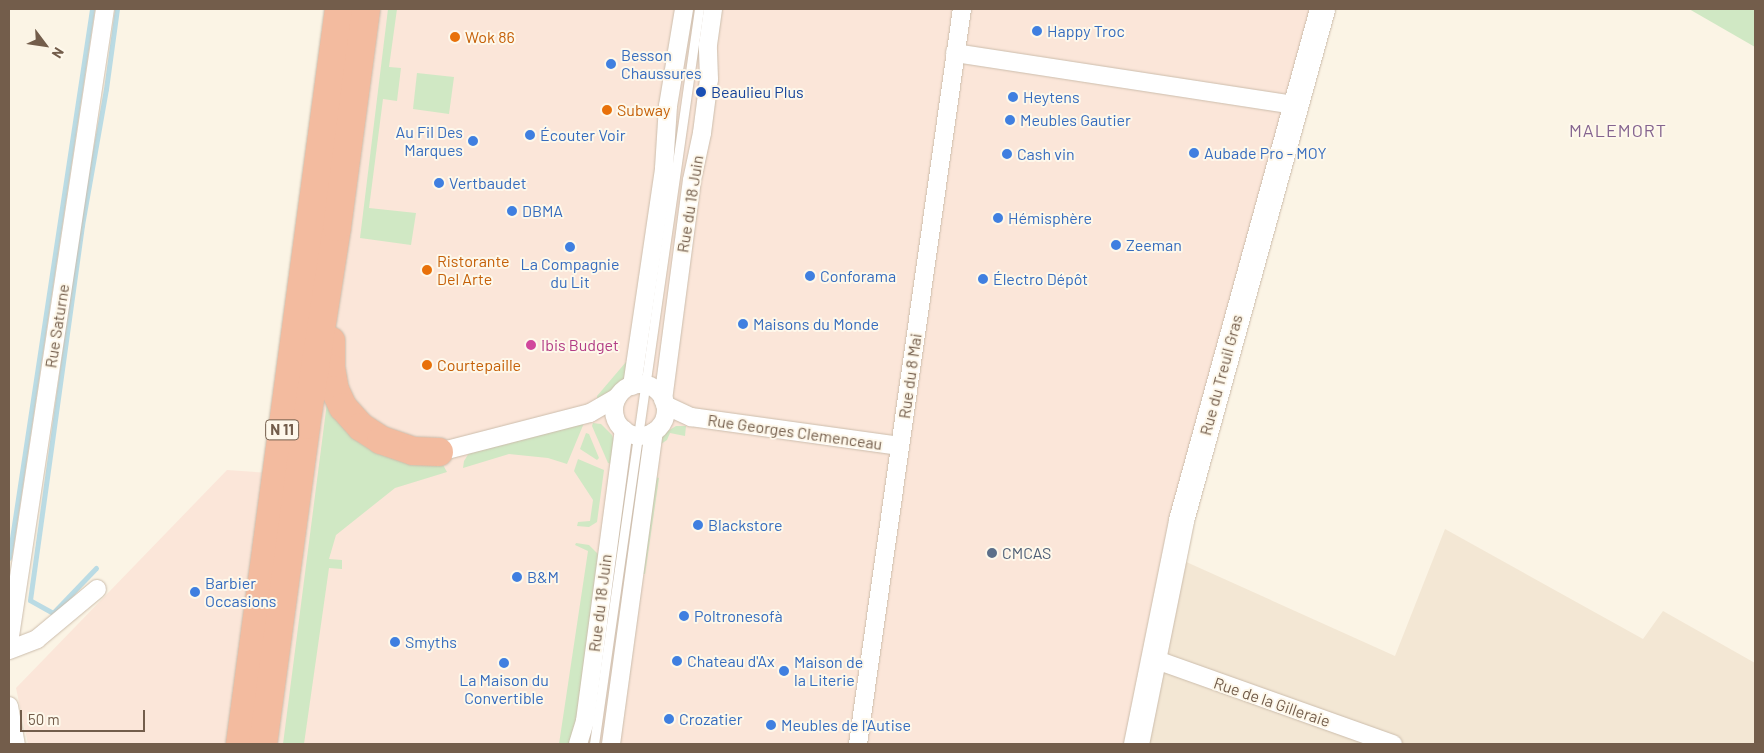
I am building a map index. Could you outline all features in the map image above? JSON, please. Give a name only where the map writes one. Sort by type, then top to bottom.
[{"type":"highway","name":"N 11","points":[[240,744],[339,9]]},
{"type":"highway","name":"N 11","points":[[263,744],[306,425],[337,227],[366,9]]},
{"type":"highway","points":[[337,227],[331,368],[335,390],[343,407],[361,427],[381,440],[413,451],[439,452]]},
{"type":"street","name":"Rue Saturne","points":[[9,643],[105,9]]},
{"type":"street","name":"Rue du 18 Juin","points":[[639,385],[664,168],[668,106],[684,9]]},
{"type":"street","name":"Rue du 18 Juin","points":[[578,744],[585,721],[639,429],[666,412],[664,402],[692,180],[702,133],[708,88],[708,45],[713,9]]},
{"type":"street","name":"Rue du 8 Mai","points":[[858,744],[962,9]]},
{"type":"street","name":"Rue du Treuil Gras","points":[[1136,744],[1181,520],[1322,9]]},
{"type":"street","points":[[955,53],[1296,105]]},
{"type":"street","points":[[439,452],[593,412],[639,385],[653,388],[664,402],[691,417]]},
{"type":"street","points":[[618,398],[614,411],[639,429]]},
{"type":"street","points":[[593,412],[639,429],[691,417]]},
{"type":"street","name":"Rue Georges Clemenceau","points":[[691,417],[900,446]]},
{"type":"street","points":[[611,744],[639,429]]},
{"type":"street","points":[[9,650],[37,639],[97,589]]},
{"type":"street","name":"Rue de la Gilleraie","points":[[1152,658],[1393,744]]},
{"type":"street","points":[[9,706],[16,744]]},
{"type":"lane","points":[[594,744],[639,429],[639,385],[699,9]]},
{"type":"shaded area","points":[[353,9],[1322,9],[1136,744],[28,744],[16,688],[227,470],[299,475]]},
{"type":"shaded area","points":[[1445,529],[1643,639],[1663,611],[1755,663],[1755,744],[1136,744],[1173,556],[1395,656]]},
{"type":"green space","points":[[388,9],[397,9],[389,67],[401,68],[397,101],[383,99],[369,208],[416,213],[411,245],[360,238]]},
{"type":"green space","points":[[1689,9],[1755,9],[1755,47]]},
{"type":"green space","points":[[417,73],[454,77],[449,114],[413,109]]},
{"type":"green space","points":[[626,362],[629,362],[624,379],[606,397],[597,402],[597,396]]},
{"type":"green space","points":[[329,387],[340,412],[442,463],[447,472],[395,488],[336,535],[329,559],[342,560],[342,569],[329,568],[304,744],[283,744]]},
{"type":"green space","points":[[584,423],[567,464],[548,458],[509,454],[463,468],[464,461],[469,453]]},
{"type":"green space","points":[[593,423],[601,424],[612,435],[615,444],[612,464],[608,463],[592,426]]},
{"type":"green space","points":[[676,426],[686,426],[685,436],[670,433],[667,440],[661,444],[660,452],[660,441],[663,434]]},
{"type":"green space","points":[[586,433],[589,434],[599,458],[597,460],[580,449]]},
{"type":"green space","points":[[578,459],[604,470],[597,522],[589,527],[577,526],[578,522],[590,521],[593,500],[574,471]]},
{"type":"green space","points":[[655,477],[659,478],[645,574],[641,574]]},
{"type":"green space","points":[[576,543],[589,545],[599,555],[573,744],[559,744],[588,551],[575,545]]},
{"type":"waterway","points":[[9,558],[92,9]]},
{"type":"waterway","points":[[96,568],[53,613],[30,600],[82,225],[106,89],[117,9]]},
{"type":"place","name":"Happy Troc","points":[[1037,31]]},
{"type":"place","name":"Wok 86","points":[[455,37]]},
{"type":"place","name":"Besson Chaussures","points":[[611,64]]},
{"type":"place","name":"Beaulieu Plus","points":[[701,92]]},
{"type":"place","name":"Heytens","points":[[1013,97]]},
{"type":"place","name":"Subway","points":[[607,110]]},
{"type":"place","name":"Meubles Gautier","points":[[1010,120]]},
{"type":"place","name":"Écouter Voir","points":[[530,135]]},
{"type":"place","name":"Au Fil Des Marques","points":[[473,141]]},
{"type":"place","name":"Aubade Pro - MOY","points":[[1194,153]]},
{"type":"place","name":"Cash vin","points":[[1007,154]]},
{"type":"place","name":"Vertbaudet","points":[[439,183]]},
{"type":"place","name":"DBMA","points":[[512,211]]},
{"type":"place","name":"Hémisphère","points":[[998,218]]},
{"type":"place","name":"Zeeman","points":[[1116,245]]},
{"type":"place","name":"La Compagnie du Lit","points":[[570,247]]},
{"type":"place","name":"Ristorante Del Arte","points":[[427,270]]},
{"type":"place","name":"Conforama","points":[[810,276]]},
{"type":"place","name":"Électro Dépôt","points":[[983,279]]},
{"type":"place","name":"Maisons du Monde","points":[[743,324]]},
{"type":"place","name":"Ibis Budget","points":[[531,345]]},
{"type":"place","name":"Courtepaille","points":[[427,365]]},
{"type":"place","name":"Blackstore","points":[[698,525]]},
{"type":"place","name":"CMCAS","points":[[992,553]]},
{"type":"place","name":"B&M","points":[[517,577]]},
{"type":"place","name":"Barbier Occasions","points":[[195,592]]},
{"type":"place","name":"Poltronesofà","points":[[684,616]]},
{"type":"place","name":"Smyths","points":[[395,642]]},
{"type":"place","name":"Chateau d'Ax","points":[[677,661]]},
{"type":"place","name":"La Maison du Convertible","points":[[504,663]]},
{"type":"place","name":"Maison de la Literie","points":[[784,671]]},
{"type":"place","name":"Crozatier","points":[[669,719]]},
{"type":"place","name":"Meubles de l'Autise","points":[[771,725]]},
{"type":"district","name":"MALEMORT","points":[[1618,130]]}]
